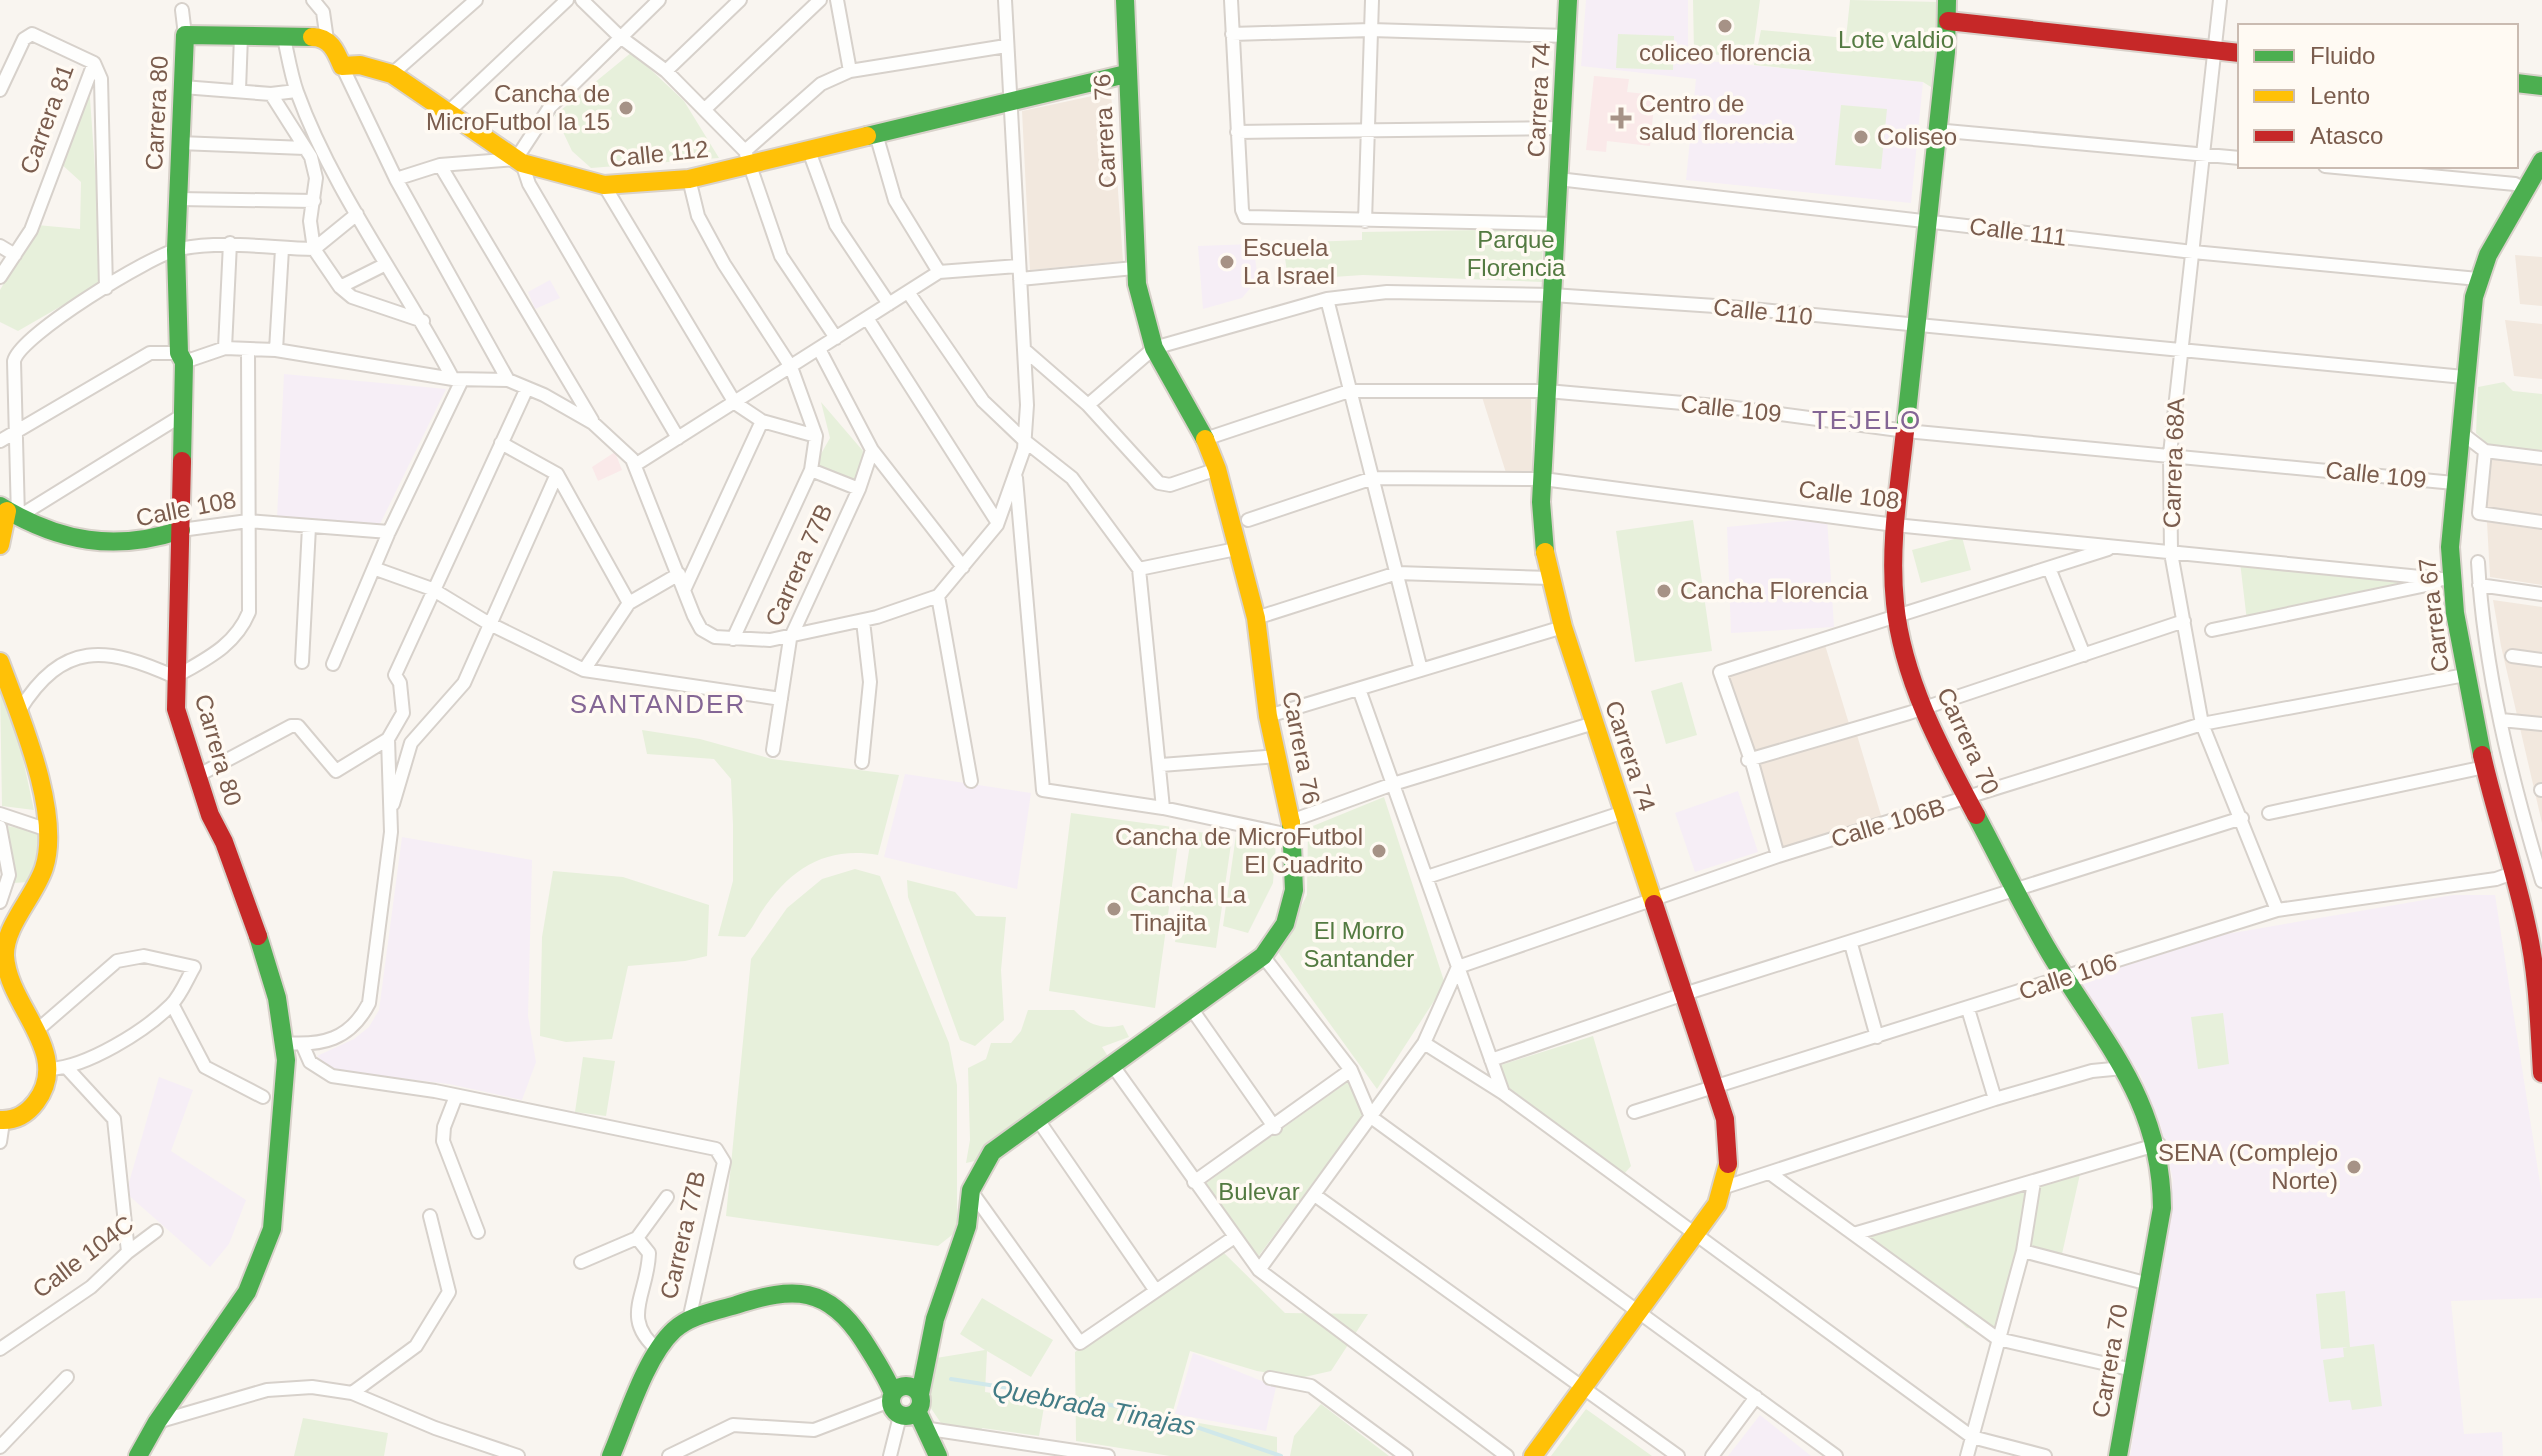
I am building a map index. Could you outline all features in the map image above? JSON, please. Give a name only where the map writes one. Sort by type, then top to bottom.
[{"type":"street","points":[[313,0],[323,12],[327,40],[396,179],[508,380]]},
{"type":"street","points":[[392,74],[476,0]]},
{"type":"street","points":[[446,114],[567,0]]},
{"type":"street","points":[[582,0],[619,36],[666,71],[705,109],[747,158],[781,256],[836,338]]},
{"type":"street","points":[[519,161],[550,107],[659,0]]},
{"type":"street","points":[[666,71],[740,0]]},
{"type":"street","points":[[705,109],[820,0]]},
{"type":"street","points":[[996,520],[1016,475],[1025,441],[1027,352],[1005,0]]},
{"type":"street","name":"Carrera 76","points":[[906,1404],[922,1369],[935,1319],[967,1226],[971,1190],[992,1152],[1036,1117],[1113,1066],[1263,956],[1285,924],[1294,890],[1292,829],[1268,716],[1256,618],[1217,469],[1205,439],[1154,348],[1134,268],[1125,0]]},
{"type":"street","points":[[1231,0],[1242,210],[1249,218],[1555,224]]},
{"type":"street","points":[[1365,221],[1372,0]]},
{"type":"street","name":"Carrera 74","points":[[1533,1456],[1696,1235],[1725,1187],[1728,1138],[1563,627],[1550,578],[1541,523],[1568,0]]},
{"type":"street","name":"Carrera 70","points":[[1947,0],[1948,21],[1893,546],[1896,616],[1924,708],[1968,799],[2066,977],[2146,1107],[2159,1144],[2164,1184],[2118,1456]]},
{"type":"street","name":"Carrera 68A","points":[[2220,0],[2170,454],[2171,553],[2202,724],[2277,910]]},
{"type":"street","points":[[840,1],[850,71]]},
{"type":"street","name":"Carrera 80","points":[[138,1456],[157,1422],[247,1292],[272,1229],[286,1060],[266,957],[197,776],[176,709],[182,358],[176,250],[185,35],[182,10]]},
{"type":"street","points":[[1948,21],[2238,53]]},
{"type":"street","points":[[1232,34],[1371,30],[1567,36]]},
{"type":"street","points":[[0,90],[24,39],[36,34],[94,63],[101,79],[106,288]]},
{"type":"street","points":[[185,35],[327,40]]},
{"type":"street","points":[[239,90],[241,36]]},
{"type":"street","points":[[284,38],[296,91],[357,214],[457,379]]},
{"type":"street","name":"Calle 112","points":[[747,158],[821,84],[850,71],[1006,46]]},
{"type":"street","name":"Carrera 81","points":[[0,277],[31,230],[94,63]]},
{"type":"street","name":"Calle 112","points":[[342,66],[360,65],[392,74],[446,114],[519,161],[604,185],[689,179],[747,158],[809,151],[1010,105],[1126,74]]},
{"type":"street","points":[[2518,83],[2542,86]]},
{"type":"street","points":[[183,87],[271,94],[296,91]]},
{"type":"street","points":[[271,94],[305,148],[316,178],[310,221],[314,249],[340,287],[374,307],[423,321]]},
{"type":"street","points":[[1237,132],[1560,128]]},
{"type":"street","points":[[1935,130],[2238,158]]},
{"type":"street","points":[[876,134],[895,200],[939,272]]},
{"type":"street","points":[[179,143],[305,148]]},
{"type":"street","points":[[809,151],[836,225],[889,304]]},
{"type":"street","points":[[396,179],[440,165],[519,161]]},
{"type":"street","points":[[519,161],[529,184],[678,438]]},
{"type":"street","name":"Carrera 67","points":[[2542,161],[2478,279],[2464,377],[2454,483],[2451,580],[2465,675],[2510,874],[2534,923],[2542,1073]]},
{"type":"street","points":[[440,165],[593,423],[635,465],[701,629],[715,637],[790,639],[863,621],[938,596],[997,525],[867,318]]},
{"type":"street","points":[[2346,168],[2515,184],[2525,189]]},
{"type":"street","points":[[689,179],[698,216],[791,367],[816,436],[811,470],[733,639]]},
{"type":"street","name":"Calle 111","points":[[1558,179],[2193,252],[2478,279]]},
{"type":"street","points":[[604,185],[735,403],[762,421],[816,436]]},
{"type":"street","points":[[178,199],[314,201]]},
{"type":"street","points":[[0,545],[8,511],[17,431],[16,352],[32,336],[106,288],[176,250],[230,243],[314,249],[357,214]]},
{"type":"street","points":[[225,348],[230,243]]},
{"type":"street","points":[[0,246],[15,255]]},
{"type":"street","points":[[276,350],[282,249]]},
{"type":"street","points":[[340,287],[386,264]]},
{"type":"street","points":[[635,465],[939,272],[1134,268]]},
{"type":"street","points":[[908,292],[983,401],[1025,441],[1072,478],[1139,569],[1163,808]]},
{"type":"street","name":"Calle 110","points":[[1088,405],[1154,348],[1327,299],[1387,292],[1552,295],[1730,307],[2464,377]]},
{"type":"street","points":[[1327,299],[1421,670]]},
{"type":"street","points":[[0,441],[150,353],[182,358],[225,348],[276,350],[457,379],[508,380],[593,423]]},
{"type":"street","points":[[19,711],[35,685],[60,665],[87,656],[113,654],[175,677],[224,648],[242,629],[249,612],[248,349]]},
{"type":"street","points":[[819,349],[872,450],[963,567]]},
{"type":"street","points":[[1027,352],[1088,405],[1159,483],[1170,485],[1217,469]]},
{"type":"street","points":[[333,664],[457,379]]},
{"type":"street","points":[[197,776],[291,726],[298,726],[334,771],[388,739],[403,713],[400,683],[395,675],[527,388]]},
{"type":"street","name":"Calle 109","points":[[1205,439],[1349,391],[1547,391],[1728,407],[1906,431],[2454,483]]},
{"type":"street","points":[[8,511],[181,416]]},
{"type":"street","points":[[685,588],[762,421]]},
{"type":"street","points":[[2459,431],[2485,451],[2542,458]]},
{"type":"street","points":[[501,443],[557,474],[629,603]]},
{"type":"street","name":"Carrera 77B","points":[[773,750],[790,639],[859,489],[872,450]]},
{"type":"street","points":[[2485,451],[2479,513],[2542,522]]},
{"type":"street","points":[[811,470],[859,489]]},
{"type":"street","points":[[390,815],[411,743],[464,683],[488,623],[557,474]]},
{"type":"street","points":[[1016,475],[1043,790],[1292,829],[1393,784],[1594,723]]},
{"type":"street","name":"Calle 108","points":[[1248,520],[1373,478],[1543,479],[1895,525],[2451,580]]},
{"type":"street","name":"Calle 108","points":[[8,511],[51,534],[111,547],[153,541],[181,530],[248,521],[389,532]]},
{"type":"street","points":[[302,662],[309,527]]},
{"type":"street","points":[[1778,856],[1720,672],[2114,547]]},
{"type":"street","points":[[1139,569],[1236,549]]},
{"type":"street","name":"Carrera 67","points":[[2478,562],[2501,720],[2542,881]]},
{"type":"street","points":[[2049,568],[2084,655]]},
{"type":"street","points":[[376,569],[432,589],[488,623],[584,670],[781,699]]},
{"type":"street","points":[[1256,618],[1397,573],[1550,578]]},
{"type":"street","points":[[584,670],[629,603],[679,574]]},
{"type":"street","points":[[2212,630],[2451,580]]},
{"type":"street","points":[[2479,585],[2542,594]]},
{"type":"street","points":[[938,596],[971,781]]},
{"type":"street","points":[[862,762],[870,682],[863,621]]},
{"type":"street","points":[[1748,760],[1924,708],[2184,621]]},
{"type":"street","points":[[1268,716],[1563,627]]},
{"type":"street","points":[[2512,656],[2542,660]]},
{"type":"street","points":[[0,662],[19,711],[48,830],[47,862],[5,953],[8,981],[34,1033],[58,1069],[114,1119],[128,1252]]},
{"type":"street","name":"Calle 106B","points":[[1458,967],[1778,856],[2202,724],[2465,675]]},
{"type":"street","points":[[1359,689],[1503,1093]]},
{"type":"street","points":[[2501,720],[2542,724]]},
{"type":"street","points":[[284,1043],[303,1046],[343,1036],[360,1020],[369,1003],[382,915],[390,815],[388,739]]},
{"type":"street","points":[[1161,765],[1278,756]]},
{"type":"street","points":[[2269,813],[2485,767]]},
{"type":"street","points":[[1427,877],[1624,812]]},
{"type":"street","points":[[0,814],[48,830]]},
{"type":"street","points":[[1491,1060],[1684,994],[2017,892],[2242,818]]},
{"type":"street","points":[[0,827],[9,875],[0,902]]},
{"type":"street","name":"Calle 106","points":[[1634,1112],[2277,910],[2496,879],[2510,874]]},
{"type":"street","points":[[2534,923],[2542,961]]},
{"type":"street","points":[[1851,944],[1877,1037]]},
{"type":"street","points":[[0,1142],[1,1121],[21,1117],[38,1102],[58,1069],[115,1045],[172,1004],[194,967],[144,956],[117,961],[34,1033]]},
{"type":"street","points":[[1263,956],[1351,1070],[1371,1117],[1641,1310],[1836,1456]]},
{"type":"street","points":[[1259,1270],[1316,1196],[1424,1043],[1458,967]]},
{"type":"street","points":[[172,1004],[205,1067],[263,1097]]},
{"type":"street","points":[[1191,1008],[1275,1128]]},
{"type":"street","points":[[1968,1009],[1995,1099]]},
{"type":"street","points":[[1424,1043],[1503,1093],[1972,1437],[2045,1456]]},
{"type":"street","points":[[303,1046],[310,1062],[332,1076],[456,1096],[444,1127],[443,1141],[478,1232]]},
{"type":"street","points":[[1113,1066],[1233,1238],[1259,1270],[1507,1456]]},
{"type":"street","points":[[1725,1187],[1995,1099],[2092,1071],[2123,1068]]},
{"type":"street","points":[[1194,1182],[1275,1128],[1351,1070]]},
{"type":"street","name":"Carrera 77B","points":[[456,1096],[710,1146],[724,1162],[689,1320],[673,1331],[659,1351],[611,1456]]},
{"type":"street","points":[[1036,1117],[1156,1291]]},
{"type":"street","points":[[1857,1233],[2159,1144]]},
{"type":"street","points":[[1771,1174],[1857,1233],[1998,1339],[2133,1370]]},
{"type":"street","points":[[1967,1456],[2023,1251],[2034,1182]]},
{"type":"street","points":[[971,1190],[1080,1343],[1233,1238]]},
{"type":"street","points":[[1316,1196],[1678,1456]]},
{"type":"street","points":[[581,1262],[637,1238],[667,1197]]},
{"type":"street","points":[[352,1393],[416,1346],[449,1292],[430,1216]]},
{"type":"street","name":"Calle 104C","points":[[0,1349],[91,1287],[156,1231]]},
{"type":"street","points":[[637,1238],[649,1253],[637,1315],[638,1328],[659,1351]]},
{"type":"street","points":[[2023,1251],[2149,1284]]},
{"type":"street","points":[[689,1320],[767,1295],[801,1293],[829,1300],[847,1315],[938,1456]]},
{"type":"street","points":[[0,1447],[67,1377]]},
{"type":"street","points":[[1270,1378],[1311,1386],[1406,1456]]},
{"type":"street","points":[[157,1422],[267,1390],[295,1386],[352,1393],[435,1428],[518,1456]]},
{"type":"street","points":[[1712,1456],[1756,1397]]},
{"type":"street","points":[[890,1456],[906,1404]]},
{"type":"street","points":[[669,1456],[733,1425],[814,1430],[906,1404],[1106,1456]]},
{"type":"shaded area","points":[[1586,0],[1688,0],[1688,59],[1923,82],[1911,203],[1686,180],[1696,79],[1581,66]]},
{"type":"shaded area","name":"Centro de salud florencia","points":[[1594,76],[1629,79],[1627,92],[1655,95],[1650,146],[1607,141],[1606,152],[1586,150]]},
{"type":"shaded area","points":[[1111,92],[1123,261],[1030,270],[1022,111]]},
{"type":"shaded area","name":"Escuela La Israel","points":[[1253,244],[1258,279],[1242,298],[1203,309],[1198,246]]},
{"type":"shaded area","points":[[2515,255],[2542,257],[2542,306],[2520,304]]},
{"type":"shaded area","points":[[550,280],[560,298],[535,309],[528,292]]},
{"type":"shaded area","points":[[2505,320],[2542,324],[2542,379],[2514,376]]},
{"type":"shaded area","points":[[284,374],[446,389],[379,526],[277,518]]},
{"type":"shaded area","points":[[1482,397],[1531,397],[1532,476],[1507,476]]},
{"type":"shaded area","points":[[615,452],[622,470],[598,481],[592,467]]},
{"type":"shaded area","points":[[2491,459],[2542,464],[2542,516],[2485,510]]},
{"type":"shaded area","points":[[1827,517],[1834,627],[1731,633],[1727,527]]},
{"type":"shaded area","points":[[2487,522],[2542,530],[2542,585],[2490,577]]},
{"type":"shaded area","points":[[2493,600],[2542,607],[2542,823],[2501,646]]},
{"type":"shaded area","points":[[1825,645],[1850,727],[1749,757],[1724,676]]},
{"type":"shaded area","points":[[1857,735],[1883,822],[1779,853],[1753,766]]},
{"type":"shaded area","points":[[905,774],[1031,793],[1017,889],[884,857]]},
{"type":"shaded area","points":[[1738,791],[1758,852],[1695,872],[1675,813]]},
{"type":"shaded area","points":[[402,837],[532,860],[528,1016],[536,1062],[522,1100],[449,1084],[333,1070],[317,1056],[354,1039],[369,1027],[379,1010]]},
{"type":"shaded area","name":"SENA (Complejo Norte)","points":[[2453,895],[2495,895],[2542,1196],[2542,1298],[2451,1301],[2464,1434],[2502,1432],[2503,1456],[2130,1456],[2173,1180],[2161,1127],[2140,1074],[2076,982],[2127,962],[2221,935]]},
{"type":"shaded area","points":[[159,1077],[193,1090],[171,1151],[246,1200],[229,1244],[210,1267],[126,1193]]},
{"type":"shaded area","points":[[1193,1353],[1276,1387],[1266,1431],[1175,1414]]},
{"type":"shaded area","points":[[1760,1415],[1811,1456],[1728,1456]]},
{"type":"green space","name":"coliceo florencia","points":[[1693,0],[1760,0],[1752,59],[1694,52]]},
{"type":"green space","name":"Lote valdio","points":[[1850,0],[1940,2],[1931,87],[1923,82],[1754,65],[1761,30],[1846,38]]},
{"type":"green space","points":[[1618,34],[1674,36],[1673,70],[1616,68]]},
{"type":"green space","name":"Cancha de MicroFutbol la 15","points":[[632,52],[684,101],[719,158],[591,168],[572,151],[555,115]]},
{"type":"green space","points":[[89,84],[103,282],[18,331],[0,322],[0,290],[37,225],[80,229],[81,182],[59,162]]},
{"type":"green space","name":"Coliseo","points":[[1841,105],[1887,109],[1881,169],[1835,165]]},
{"type":"green space","name":"Parque Florencia","points":[[1543,229],[1542,282],[1363,275],[1288,280],[1283,243],[1362,240],[1362,232]]},
{"type":"green space","points":[[2504,382],[2513,391],[2542,394],[2542,453],[2489,446],[2476,433],[2478,387]]},
{"type":"green space","points":[[821,402],[863,451],[858,483],[813,468],[830,438]]},
{"type":"green space","name":"Cancha Florencia","points":[[1693,520],[1712,651],[1635,662],[1616,531]]},
{"type":"green space","points":[[1962,537],[1971,570],[1921,583],[1912,550]]},
{"type":"green space","points":[[2240,562],[2434,583],[2247,621]]},
{"type":"green space","points":[[1682,682],[1697,735],[1666,744],[1651,691]]},
{"type":"green space","points":[[0,686],[13,713],[34,810],[2,806]]},
{"type":"green space","points":[[642,730],[700,739],[772,759],[899,775],[878,855],[842,854],[811,864],[773,896],[745,937],[718,936],[733,881],[731,779],[714,759],[647,754]]},
{"type":"green space","name":"El Morro Santander","points":[[1384,797],[1445,984],[1377,1089],[1278,952],[1307,895],[1308,828]]},
{"type":"green space","name":"Cancha La Tinajita","points":[[1071,813],[1180,828],[1155,1008],[1049,991]]},
{"type":"green space","points":[[8,826],[39,832],[39,862],[28,882],[14,883]]},
{"type":"green space","points":[[1192,831],[1232,837],[1216,948],[1175,942]]},
{"type":"green space","points":[[1236,835],[1276,843],[1273,883],[1248,933],[1223,926]]},
{"type":"green space","points":[[855,869],[880,876],[949,1043],[957,1085],[957,1231],[938,1246],[726,1216],[751,959],[787,908],[822,879]]},
{"type":"green space","points":[[553,871],[623,877],[709,905],[707,956],[628,966],[612,1039],[566,1042],[540,1036],[542,937]]},
{"type":"green space","points":[[907,880],[955,892],[976,916],[1006,917],[1001,970],[1004,1020],[975,1046],[960,1040],[908,897]]},
{"type":"green space","points":[[1028,1010],[1074,1010],[1096,1025],[1123,1025],[1129,1037],[1102,1047],[1109,1058],[984,1159],[966,1163],[970,1140],[968,1068],[986,1059],[991,1043],[1011,1043],[1021,1031]]},
{"type":"green space","points":[[2223,1013],[2229,1064],[2198,1069],[2191,1017]]},
{"type":"green space","points":[[1593,1036],[1631,1166],[1624,1174],[1508,1087],[1501,1065]]},
{"type":"green space","points":[[583,1057],[615,1061],[606,1116],[575,1112]]},
{"type":"green space","name":"Bulevar","points":[[1349,1081],[1365,1112],[1258,1257],[1205,1184]]},
{"type":"green space","points":[[2080,1174],[2062,1254],[2019,1243],[2016,1251],[2020,1261],[2001,1335],[1967,1328],[1872,1244],[1876,1242],[1866,1234]]},
{"type":"green space","points":[[1224,1253],[1285,1313],[1368,1314],[1331,1371],[1300,1378],[1257,1371],[1190,1351],[1171,1418],[1277,1437],[1277,1456],[1170,1456],[1076,1441],[1075,1352],[1121,1319],[1169,1274]]},
{"type":"green space","points":[[2345,1291],[2350,1347],[2374,1344],[2382,1406],[2352,1410],[2350,1400],[2329,1402],[2323,1360],[2344,1357],[2343,1348],[2348,1347],[2321,1349],[2316,1294]]},
{"type":"green space","points":[[982,1298],[1053,1340],[1031,1377],[987,1351],[985,1392],[1045,1401],[1039,1436],[982,1428],[981,1431],[945,1429],[924,1398],[930,1359],[985,1350],[960,1334]]},
{"type":"green space","points":[[1321,1404],[1389,1456],[1290,1456],[1294,1436]]},
{"type":"green space","points":[[1586,1409],[1652,1456],[1551,1456]]},
{"type":"green space","points":[[303,1418],[388,1433],[384,1456],[294,1456]]},
{"type":"waterway","name":"Quebrada Tinajas","points":[[951,1379],[1097,1402],[1170,1418],[1281,1456]]},
{"type":"traffic: fast","points":[[1125,0],[1137,284],[1154,348],[1205,439]]},
{"type":"traffic: fast","points":[[1545,552],[1541,502],[1568,0]]},
{"type":"traffic: fast","points":[[1905,431],[1946,52],[1947,0]]},
{"type":"traffic: fast","points":[[182,461],[184,362],[179,353],[176,250],[185,35],[312,37]]},
{"type":"traffic: fast","points":[[867,136],[1126,74]]},
{"type":"traffic: fast","points":[[2518,83],[2542,86]]},
{"type":"traffic: fast","points":[[2482,755],[2455,613],[2450,547],[2474,297],[2488,255],[2542,161]]},
{"type":"traffic: fast","points":[[0,506],[44,528],[88,540],[133,541],[181,530]]},
{"type":"traffic: fast","points":[[1976,815],[2041,938],[2126,1074],[2152,1135],[2162,1208],[2118,1456]]},
{"type":"traffic: fast","points":[[920,1394],[935,1319],[967,1226],[971,1190],[992,1152],[1263,956],[1285,924],[1294,890],[1291,823]]},
{"type":"traffic: fast","points":[[138,1456],[157,1422],[247,1292],[272,1229],[286,1060],[277,998],[258,936]]},
{"type":"traffic: fast","points":[[611,1456],[646,1372],[674,1330],[695,1317],[757,1299],[792,1293],[823,1300],[837,1309],[863,1340],[893,1393]]},
{"type":"traffic: fast","points":[[906,1386],[917,1390],[921,1401],[917,1412],[906,1416],[895,1412],[891,1401],[895,1390],[906,1386]]},
{"type":"traffic: fast","points":[[917,1411],[938,1456]]},
{"type":"traffic: slow","points":[[312,37],[328,42],[342,66],[360,65],[392,74],[522,163],[604,185],[689,179],[867,136]]},
{"type":"traffic: slow","points":[[1205,439],[1217,469],[1256,618],[1268,716],[1291,823]]},
{"type":"traffic: slow","points":[[0,545],[7,511]]},
{"type":"traffic: slow","points":[[1545,552],[1563,627],[1654,904]]},
{"type":"traffic: slow","points":[[0,662],[36,764],[43,792],[48,845],[40,879],[9,934],[5,956],[16,993],[43,1048],[47,1066],[45,1084],[29,1110],[16,1118],[0,1120]]},
{"type":"traffic: slow","points":[[1533,1456],[1717,1204],[1728,1164]]},
{"type":"traffic: jam","points":[[1948,21],[2238,53]]},
{"type":"traffic: jam","points":[[1905,431],[1893,560],[1899,631],[1925,713],[1976,815]]},
{"type":"traffic: jam","points":[[182,461],[176,709],[210,815],[224,842],[258,936]]},
{"type":"traffic: jam","points":[[2482,755],[2531,945],[2542,1073]]},
{"type":"traffic: jam","points":[[1654,904],[1725,1119],[1728,1164]]},
{"type":"place","name":"coliceo florencia","points":[[1725,26]]},
{"type":"place","name":"Cancha de MicroFutbol la 15","points":[[626,108]]},
{"type":"place","name":"Centro de salud florencia","points":[[1621,118]]},
{"type":"place","name":"Coliseo","points":[[1861,137]]},
{"type":"place","name":"Escuela La Israel","points":[[1227,262]]},
{"type":"place","name":"Cancha Florencia","points":[[1664,591]]},
{"type":"place","name":"Cancha de MicroFutbol El Cuadrito","points":[[1379,851]]},
{"type":"place","name":"Cancha La Tinajita","points":[[1114,909]]},
{"type":"place","name":"SENA (Complejo Norte)","points":[[2354,1167]]},
{"type":"district","name":"TEJELO","points":[[1867,420]]},
{"type":"district","name":"SANTANDER","points":[[658,704]]}]
